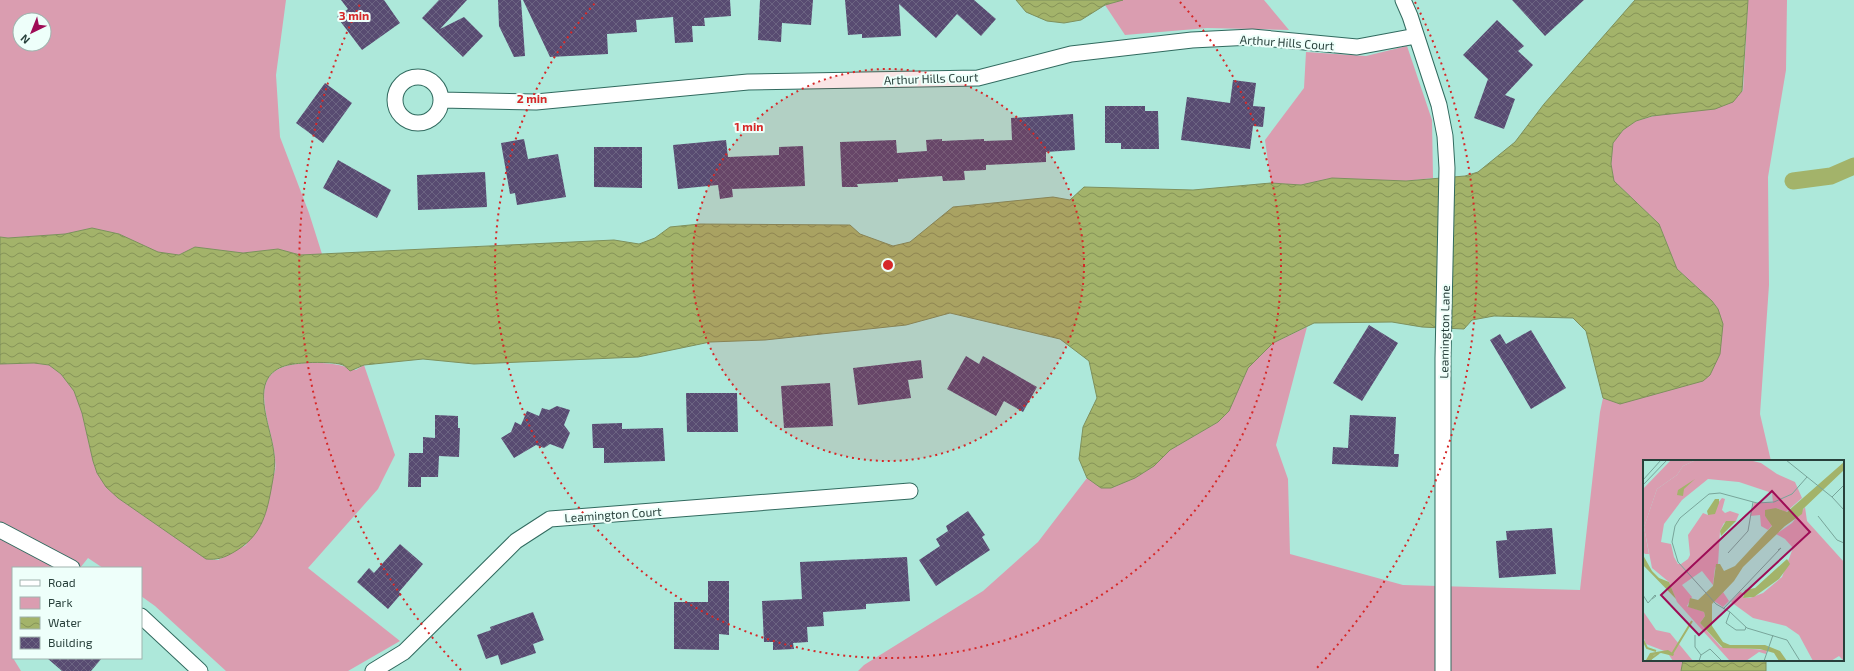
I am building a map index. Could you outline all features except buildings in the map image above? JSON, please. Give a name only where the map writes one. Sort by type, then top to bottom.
[{"type":"street","name":"Leamington Lane","points":[[1403,0],[1439,105],[1445,136],[1447,168],[1443,358],[1443,671]]},
{"type":"street","name":"Arthur Hills Court","points":[[441,100],[536,102],[748,82],[978,78],[1071,54],[1192,40],[1252,38],[1357,47],[1416,36]]},
{"type":"street","name":"Leamington Court","points":[[373,671],[404,652],[516,541],[550,519],[910,491]]},
{"type":"street","points":[[0,530],[70,567]]},
{"type":"street","points":[[142,617],[200,671]]},
{"type":"green space","points":[[0,0],[286,0],[276,75],[280,137],[309,213],[322,254],[300,255],[278,249],[243,253],[195,247],[179,255],[157,252],[119,234],[92,228],[65,234],[8,238],[0,237]]},
{"type":"green space","points":[[1123,0],[1264,0],[1289,30],[1207,28],[1125,35],[1105,5]]},
{"type":"green space","points":[[1748,0],[1787,0],[1786,70],[1768,177],[1769,285],[1760,414],[1771,460],[1643,460],[1643,661],[1683,661],[1681,671],[858,671],[864,665],[983,591],[1038,542],[1087,478],[1101,488],[1111,488],[1135,478],[1154,466],[1170,450],[1218,422],[1248,368],[1273,343],[1307,327],[1276,445],[1288,479],[1290,554],[1403,585],[1580,590],[1600,412],[1603,398],[1620,404],[1718,309],[1712,301],[1677,269],[1659,224],[1614,181],[1611,164],[1613,143],[1623,130],[1636,121],[1743,91]]},
{"type":"green space","points":[[1407,46],[1432,120],[1433,178],[1406,181],[1332,178],[1301,185],[1271,183],[1265,140],[1304,88],[1306,52],[1366,56]]},
{"type":"green space","points":[[34,363],[49,365],[61,374],[74,391],[82,413],[97,473],[118,498],[206,559],[218,560],[246,545],[275,471],[275,456],[265,407],[264,391],[268,379],[278,369],[296,364],[327,363],[356,370],[364,365],[395,455],[378,489],[308,568],[400,641],[348,671],[226,671],[155,606],[142,597],[142,567],[102,567],[88,558],[81,567],[12,567],[12,659],[14,659],[21,671],[0,671],[0,364]]},
{"type":"water","points":[[1016,0],[1123,0],[1105,5],[1081,20],[1064,23],[1047,21],[1026,12]]},
{"type":"water","points":[[1635,0],[1748,0],[1742,91],[1733,102],[1715,109],[1652,116],[1636,121],[1623,130],[1613,143],[1611,164],[1614,181],[1659,224],[1677,269],[1712,301],[1718,309],[1723,324],[1720,354],[1710,375],[1703,381],[1620,404],[1603,398],[1586,331],[1573,318],[1494,316],[1472,320],[1464,329],[1422,327],[1392,322],[1314,323],[1273,343],[1248,368],[1229,411],[1218,422],[1170,450],[1154,466],[1135,478],[1111,488],[1101,488],[1087,478],[1079,459],[1083,427],[1097,398],[1089,361],[1060,339],[950,313],[906,325],[765,340],[710,342],[638,357],[474,364],[423,359],[364,365],[350,371],[343,365],[335,363],[298,363],[287,365],[273,372],[266,382],[264,390],[264,408],[273,446],[275,463],[269,500],[264,518],[256,533],[243,546],[224,557],[217,559],[206,559],[118,498],[106,487],[97,473],[93,461],[82,413],[74,391],[61,374],[49,365],[34,363],[0,364],[0,237],[8,238],[65,234],[92,228],[119,234],[158,252],[179,255],[195,247],[243,253],[278,249],[300,255],[614,240],[639,244],[655,238],[670,227],[700,224],[850,225],[860,234],[893,246],[910,242],[953,207],[1053,197],[1070,200],[1084,187],[1193,190],[1271,183],[1301,185],[1332,178],[1406,181],[1465,176],[1478,172],[1515,142],[1544,104]]},
{"type":"water","points":[[1683,661],[1766,661],[1766,671],[1681,671]]},
{"type":"waterway","points":[[1793,181],[1831,176],[1854,166]]}]
